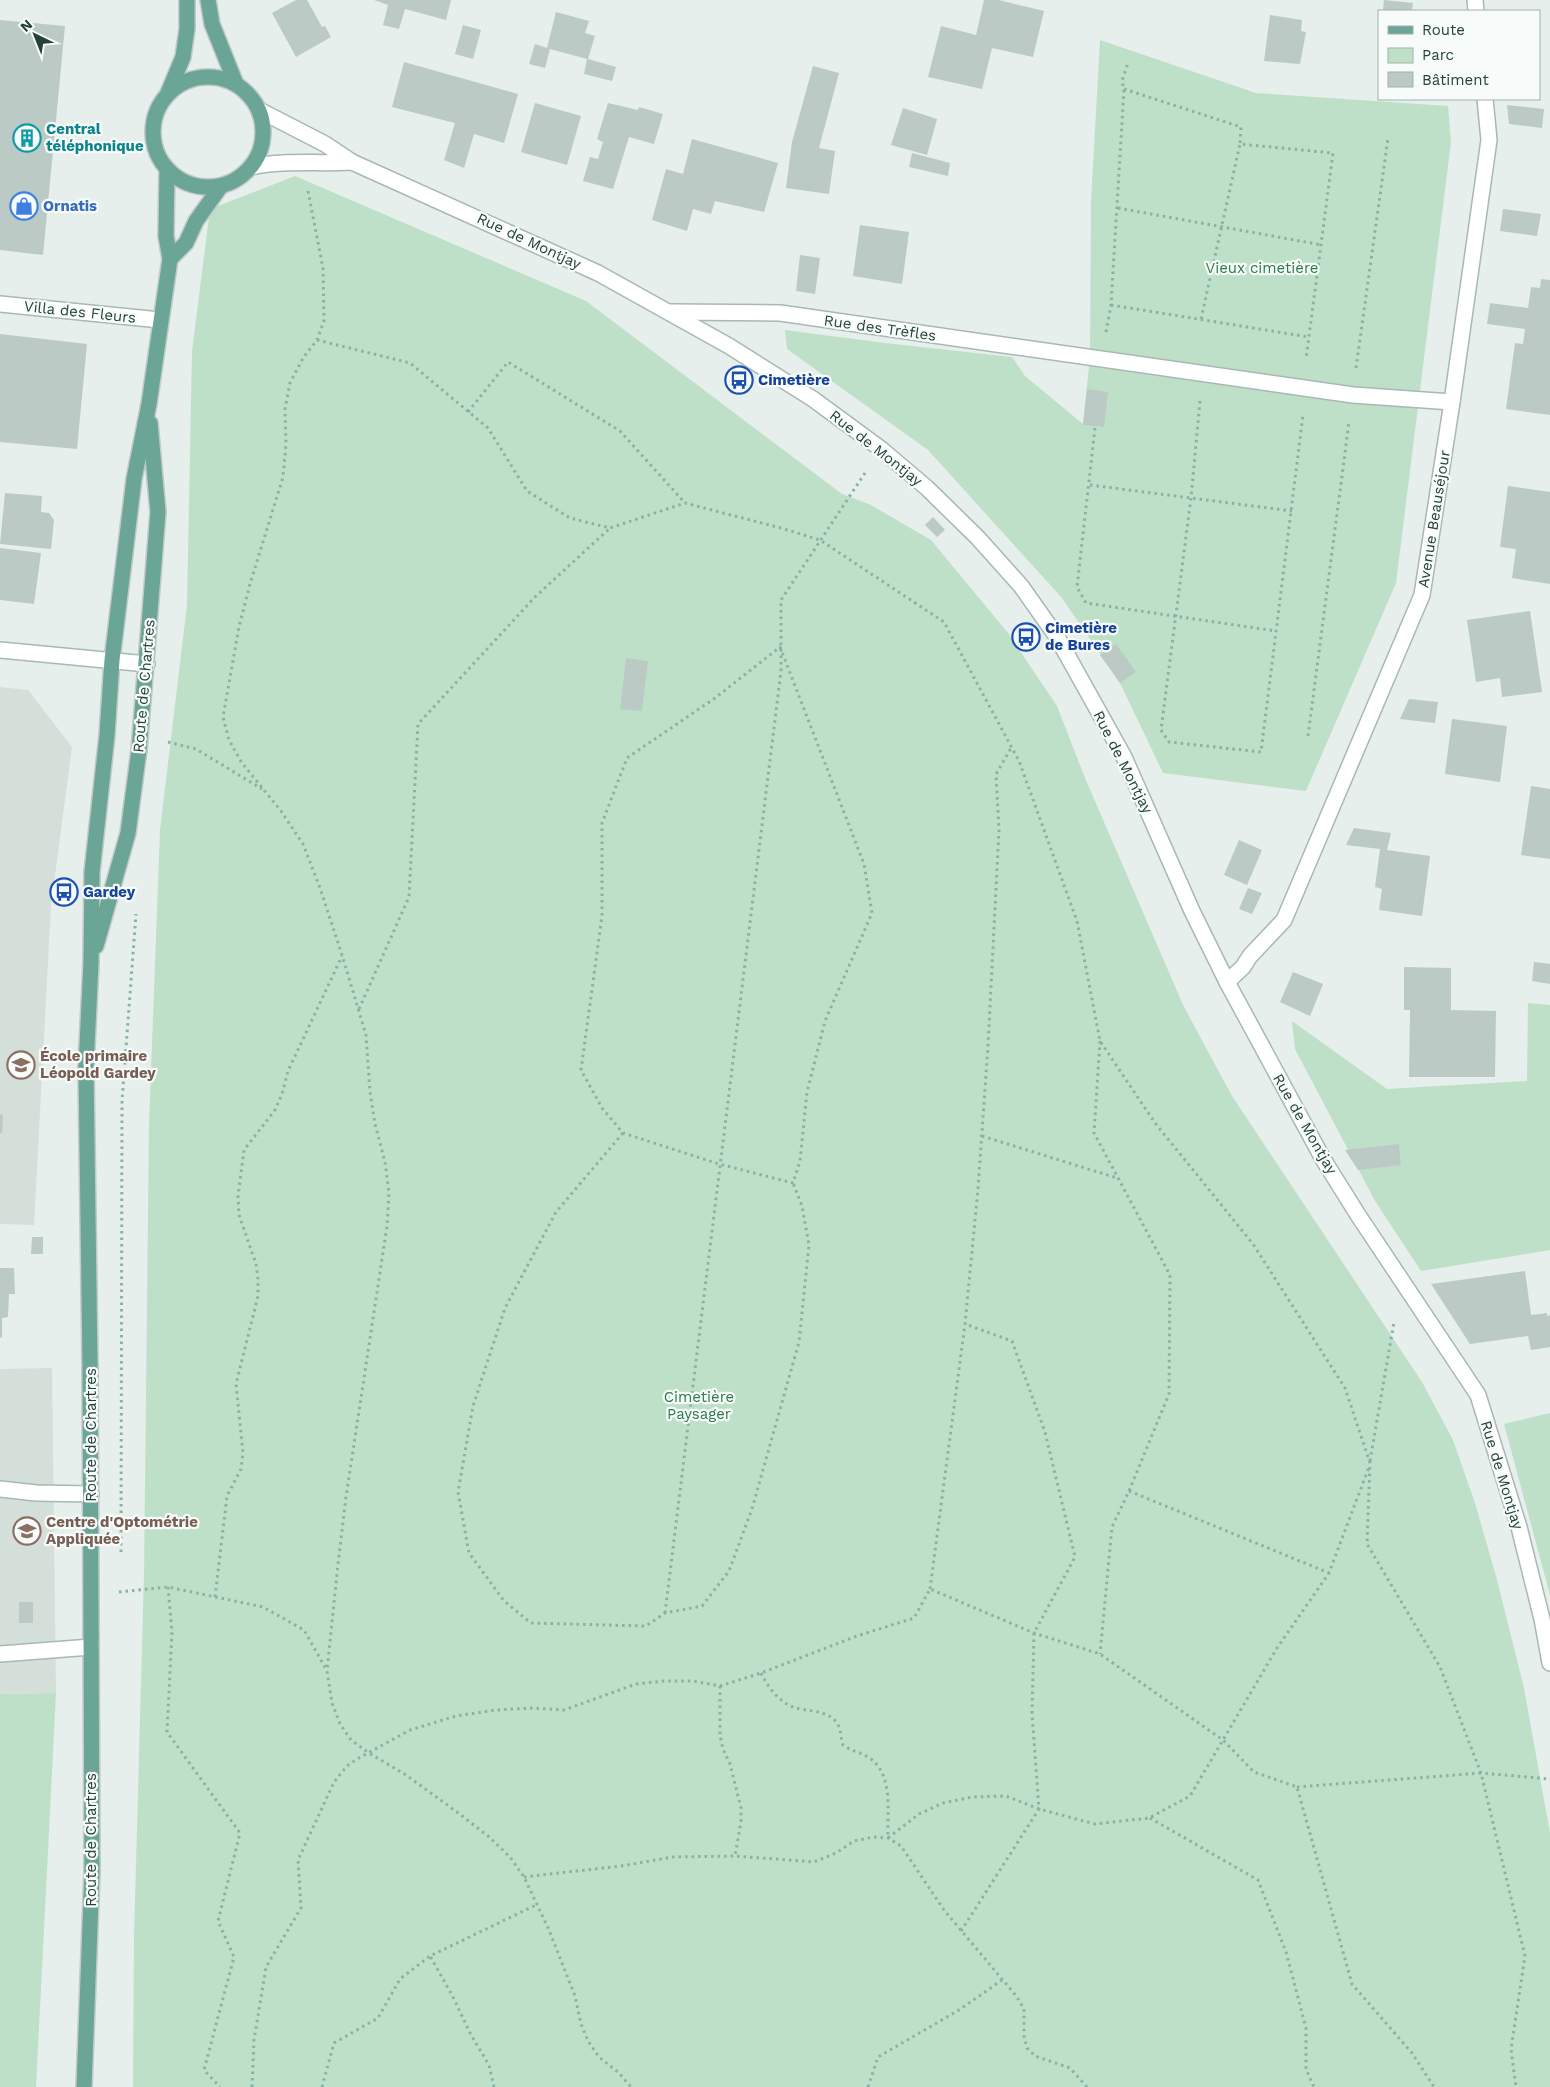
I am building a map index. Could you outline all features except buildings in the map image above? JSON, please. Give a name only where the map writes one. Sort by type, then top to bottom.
[{"type":"main road","points":[[168,93],[180,84],[200,77],[222,78],[236,84],[254,100],[263,124],[263,135],[259,152],[251,167],[237,179],[220,186],[206,188],[178,179],[167,169],[158,155],[153,140],[153,123],[158,107],[168,93],[183,57],[187,29],[187,0]]},
{"type":"main road","points":[[208,0],[212,24],[236,84]]},
{"type":"main road","name":"Route de Chartres","points":[[84,2087],[92,1872],[91,1494],[86,1067],[91,963],[92,872],[107,735],[112,660],[134,479],[149,404],[170,259],[166,236],[167,169]]},
{"type":"main road","points":[[170,259],[186,243],[196,221],[220,186]]},
{"type":"main road","name":"Route de Chartres","points":[[91,963],[128,833],[139,750],[158,512],[149,404]]},
{"type":"street","name":"Avenue Beauséjour","points":[[1227,982],[1243,968],[1250,956],[1284,920],[1422,595],[1452,402],[1489,140],[1486,100]]},
{"type":"street","name":"Rue de Montjay","points":[[259,110],[325,144],[352,162],[598,273],[729,346],[813,399],[881,449],[927,488],[978,538],[1021,586],[1057,637],[1124,757],[1192,911],[1227,982],[1323,1158],[1478,1395],[1519,1527],[1542,1619],[1550,1663]]},
{"type":"street","name":"Rue de Montjay","points":[[251,167],[270,163],[316,164],[352,162]]},
{"type":"street","name":"Villa des Fleurs","points":[[0,304],[160,320]]},
{"type":"street","name":"Rue des Trèfles","points":[[669,312],[780,314],[1353,394],[1452,402]]},
{"type":"street","points":[[0,650],[147,664]]},
{"type":"street","points":[[0,1490],[91,1494]]},
{"type":"street","points":[[0,1654],[91,1647]]},
{"type":"path","points":[[1095,357],[1111,305],[1124,89],[1122,81],[1128,63]]},
{"type":"path","points":[[1124,89],[1241,127],[1240,144],[1201,319]]},
{"type":"path","points":[[1308,736],[1388,138]]},
{"type":"path","points":[[1202,372],[1191,498],[1161,730],[1169,742],[1261,752],[1292,511],[1309,337],[1334,153],[1240,144]]},
{"type":"path","points":[[316,164],[307,188],[323,268],[324,322],[317,340],[303,358],[290,383],[285,409],[286,444],[283,477],[250,584],[223,718],[229,740],[242,763],[281,811],[303,844],[342,955],[366,1035],[370,1092],[375,1124],[385,1162],[389,1193],[387,1226],[346,1497],[327,1671],[332,1703],[340,1724],[351,1740],[406,1775],[488,1836],[510,1857],[524,1877],[575,1996],[581,2024],[588,2042],[599,2057],[619,2073],[631,2087]]},
{"type":"path","points":[[1118,208],[1322,245]]},
{"type":"path","points":[[1111,305],[1309,337]]},
{"type":"path","points":[[317,340],[410,363],[488,428],[527,491],[570,518],[610,528]]},
{"type":"path","points":[[468,412],[508,362],[620,431],[685,503]]},
{"type":"path","points":[[1095,428],[1077,587],[1086,603],[1276,631]]},
{"type":"path","points":[[665,1613],[781,671],[781,600],[881,449]]},
{"type":"path","points":[[1090,485],[1292,511]]},
{"type":"path","points":[[359,1010],[409,897],[418,724],[535,597],[610,528],[685,503],[780,528],[820,540],[944,622],[1019,761],[1077,921],[1100,1041],[1094,1133],[1170,1275],[1169,1394],[1112,1527],[1100,1654]]},
{"type":"path","points":[[780,647],[715,698],[627,758],[602,823],[602,916],[581,1070],[602,1108],[623,1133],[719,1164],[793,1183]]},
{"type":"path","points":[[623,1133],[556,1212],[505,1308],[473,1406],[458,1492],[469,1553],[504,1601],[531,1623],[646,1626],[665,1613],[702,1606],[729,1571],[752,1509],[799,1342],[809,1245],[802,1206],[793,1183],[800,1161],[807,1092],[824,1021],[872,913],[864,864],[780,647]]},
{"type":"path","points":[[164,742],[174,742],[196,749],[265,791]]},
{"type":"path","points":[[252,2087],[254,2040],[266,1966],[301,1908],[298,1860],[334,1782],[347,1766],[357,1758],[410,1730],[456,1716],[496,1710],[533,1708],[564,1710],[636,1684],[664,1681],[693,1681],[720,1686],[760,1673],[857,1636],[914,1618],[930,1589],[965,1324],[982,1136],[999,830],[996,774],[1012,747]]},
{"type":"path","points":[[121,1556],[123,1441],[122,1101],[137,907]]},
{"type":"path","points":[[215,1597],[227,1496],[241,1469],[243,1453],[236,1384],[258,1296],[256,1264],[238,1215],[238,1196],[244,1150],[275,1110],[282,1094],[288,1070],[342,955]]},
{"type":"path","points":[[888,1838],[919,1814],[942,1803],[972,1797],[1006,1796],[1039,1809],[1095,1824],[1149,1818],[1190,1796],[1276,1648],[1329,1573],[1370,1463],[1345,1388],[1253,1244],[1155,1123],[1100,1041]]},
{"type":"path","points":[[982,1136],[1118,1178]]},
{"type":"path","points":[[1401,1279],[1370,1463],[1367,1544],[1440,1668],[1481,1773],[1525,1956],[1511,2049],[1516,2087]]},
{"type":"path","points":[[961,1931],[1039,1809],[1032,1713],[1034,1633],[1075,1557],[1046,1432],[1012,1341],[965,1324]]},
{"type":"path","points":[[1129,1491],[1329,1573]]},
{"type":"path","points":[[115,1592],[168,1587],[264,1608],[304,1630],[327,1671]]},
{"type":"path","points":[[168,1587],[172,1632],[167,1732],[240,1833],[218,1921],[234,1957],[204,2070],[220,2087]]},
{"type":"path","points":[[930,1589],[1034,1633],[1100,1654],[1223,1740],[1254,1772],[1297,1787],[1481,1773],[1550,1779]]},
{"type":"path","points":[[760,1673],[768,1687],[781,1700],[794,1707],[827,1715],[836,1721],[840,1729],[840,1738],[843,1746],[869,1757],[878,1767],[884,1779],[888,1796],[888,1838]]},
{"type":"path","points":[[720,1686],[720,1735],[723,1749],[730,1764],[741,1808],[741,1822],[735,1856]]},
{"type":"path","points":[[1297,1787],[1352,1984],[1412,2053],[1434,2087]]},
{"type":"path","points":[[1149,1818],[1258,1880],[1286,1952],[1306,2028],[1306,2069],[1314,2087]]},
{"type":"path","points":[[524,1877],[621,1866],[673,1857],[735,1856],[814,1862],[836,1853],[854,1841],[873,1837],[888,1838],[901,1846],[929,1889],[961,1931],[1018,1997],[1024,2009],[1024,2036],[1027,2048],[1035,2056],[1070,2068],[1087,2087]]},
{"type":"path","points":[[322,2087],[334,2043],[378,2018],[400,1979],[430,1956],[536,1904]]},
{"type":"path","points":[[430,1956],[452,1995],[471,2035],[489,2065],[494,2087]]},
{"type":"path","points":[[868,2087],[878,2057],[959,2010],[1002,1980]]},
{"type":"shaded area","name":"École primaire Léopold Gardey","points":[[0,687],[28,690],[72,747],[51,906],[34,1225],[0,1224]]},
{"type":"shaded area","name":"Centre d'Optométrie Appliquée","points":[[52,1368],[56,1693],[0,1694],[0,1369]]},
{"type":"green space","name":"Vieux cimetière","points":[[1100,40],[1256,93],[1448,106],[1451,142],[1396,583],[1306,791],[1163,773],[1120,683],[1062,598],[928,450],[787,349],[785,330],[1012,357],[1025,376],[1083,424],[1090,357],[1091,201]]},
{"type":"green space","name":"Cimetière Paysager","points":[[295,176],[586,301],[842,494],[871,505],[931,540],[1008,633],[1057,706],[1085,778],[1184,1007],[1232,1096],[1422,1382],[1453,1440],[1475,1503],[1496,1576],[1524,1688],[1550,1833],[1550,2087],[133,2087],[134,1937],[144,1574],[149,1125],[160,830],[187,605],[192,351],[210,209]]},
{"type":"green space","points":[[1528,1003],[1550,1005],[1550,1250],[1421,1271],[1375,1201],[1295,1049],[1292,1021],[1387,1089],[1527,1081]]},
{"type":"green space","points":[[1550,1413],[1550,1595],[1504,1424]]},
{"type":"green space","points":[[56,1693],[36,2087],[0,2087],[0,1694]]},
{"type":"place","name":"Central téléphonique","points":[[27,138]]},
{"type":"place","name":"Ornatis","points":[[24,206]]},
{"type":"place","name":"Cimetière","points":[[739,380]]},
{"type":"place","name":"Cimetière de Bures","points":[[1026,637]]},
{"type":"place","name":"Gardey","points":[[64,892]]},
{"type":"place","name":"École primaire Léopold Gardey","points":[[21,1065]]},
{"type":"place","name":"Centre d'Optométrie Appliquée","points":[[27,1531]]}]
